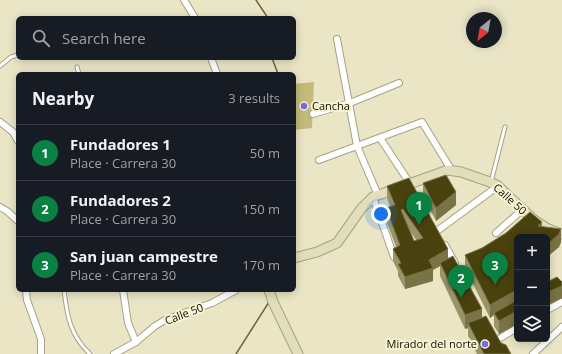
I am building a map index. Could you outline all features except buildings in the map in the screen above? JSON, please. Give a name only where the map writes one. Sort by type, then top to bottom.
[{"type":"street","points":[[187,1],[194,16]]},
{"type":"street","points":[[337,39],[358,146],[394,257]]},
{"type":"street","points":[[211,60],[214,72]]},
{"type":"street","points":[[313,114],[350,103],[399,83]]},
{"type":"street","points":[[0,122],[13,132],[16,137]]},
{"type":"street","points":[[319,160],[422,122],[452,171]]},
{"type":"street","points":[[380,138],[415,193]]},
{"type":"street","name":"Calle 50","points":[[296,257],[317,252],[338,243],[361,209],[375,196],[440,171],[452,171],[494,184],[522,210],[548,229],[562,234]]},
{"type":"street","points":[[437,231],[494,184]]},
{"type":"street","points":[[0,207],[16,219]]},
{"type":"street","points":[[496,234],[522,210]]},
{"type":"street","points":[[433,224],[452,265],[459,270]]},
{"type":"street","points":[[26,292],[27,300],[41,339],[41,354]]},
{"type":"street","points":[[123,292],[128,323],[136,342]]},
{"type":"street","name":"Calle 50","points":[[114,354],[136,342],[155,326],[165,320],[212,303],[232,292]]},
{"type":"street","points":[[270,292],[273,302],[298,354]]},
{"type":"street","points":[[550,308],[562,302]]},
{"type":"street","points":[[533,354],[562,327]]},
{"type":"street","points":[[497,340],[514,330]]},
{"type":"lane","points":[[0,66],[11,57],[16,56]]},
{"type":"lane","points":[[77,67],[78,72]]},
{"type":"lane","points":[[494,184],[505,127]]},
{"type":"lane","points":[[64,292],[71,328],[79,343],[90,354]]},
{"type":"shaded area","name":"Cancha","points":[[314,82],[312,128],[296,130],[296,84]]},
{"type":"waterway","points":[[256,0],[267,16]]},
{"type":"waterway","points":[[273,60],[277,72]]},
{"type":"waterway","points":[[236,354],[269,302]]},
{"type":"place","name":"Cancha","points":[[304,106]]},
{"type":"place","name":"Fundadores 1","points":[[419,225]]},
{"type":"place","name":"San juan campestre","points":[[495,285]]},
{"type":"place","name":"Fundadores 2","points":[[461,298]]},
{"type":"place","name":"Mirador del norte","points":[[485,344]]}]
